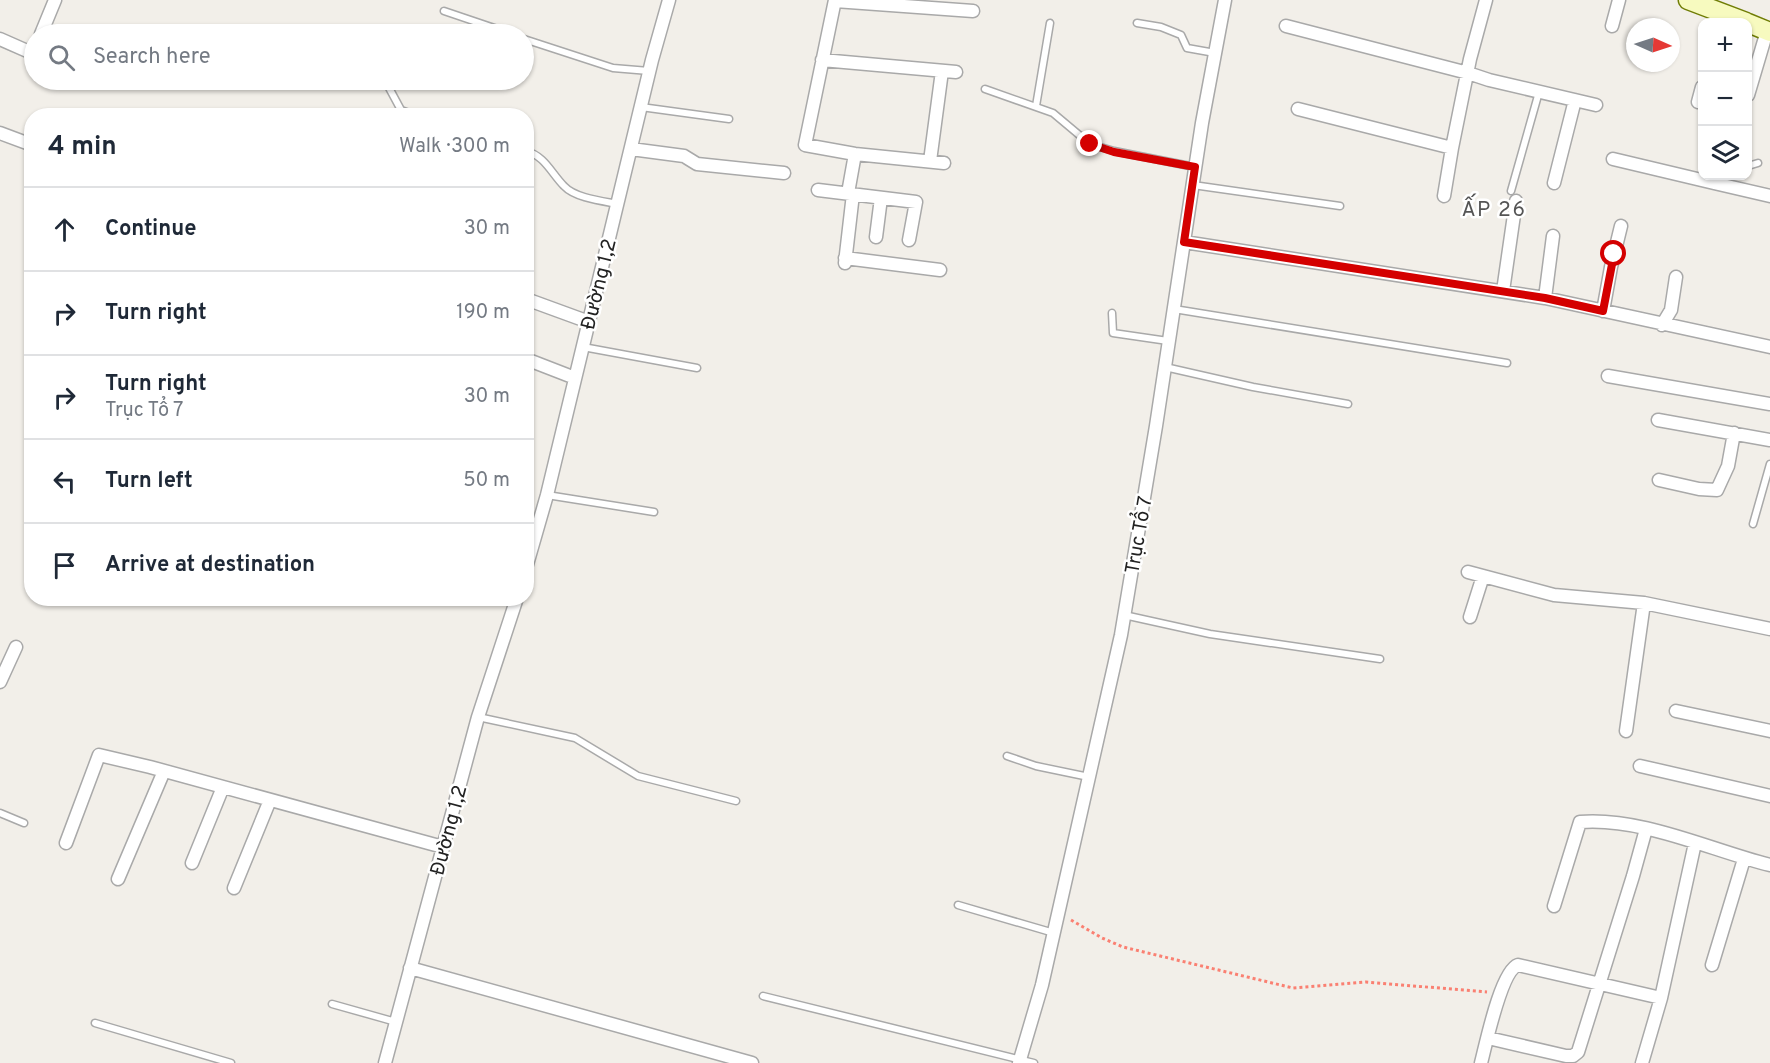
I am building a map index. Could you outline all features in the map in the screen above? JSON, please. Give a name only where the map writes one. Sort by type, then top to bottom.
[{"type":"street","points":[[45,24],[55,0]]},
{"type":"street","name":"Đường 1,2","points":[[534,540],[547,495],[649,71],[669,0]]},
{"type":"street","points":[[944,163],[811,148],[805,145],[805,134],[835,0],[973,11]]},
{"type":"street","name":"Trục Tổ 7","points":[[1020,1061],[1042,985],[1059,913],[1124,615],[1192,185],[1225,0]]},
{"type":"street","points":[[1444,196],[1479,20],[1486,0]]},
{"type":"street","points":[[1612,26],[1619,0]]},
{"type":"street","points":[[1688,0],[1722,12]]},
{"type":"street","points":[[1752,25],[1769,31],[1752,83]]},
{"type":"street","points":[[1286,26],[1489,80],[1596,105]]},
{"type":"street","points":[[0,39],[24,49]]},
{"type":"street","points":[[822,60],[956,72]]},
{"type":"street","points":[[930,161],[942,71]]},
{"type":"street","points":[[1554,183],[1575,100]]},
{"type":"street","points":[[1298,109],[1452,148]]},
{"type":"street","points":[[0,133],[24,142]]},
{"type":"street","points":[[631,149],[684,156],[697,164],[784,173]]},
{"type":"street","points":[[855,154],[845,261],[940,270]]},
{"type":"street","points":[[1613,159],[1698,175]]},
{"type":"street","points":[[1720,180],[1770,196]]},
{"type":"street","points":[[818,190],[916,202],[909,240]]},
{"type":"street","points":[[1503,291],[1513,196]]},
{"type":"street","points":[[876,237],[881,198]]},
{"type":"street","points":[[1603,311],[1621,226]]},
{"type":"street","points":[[1545,298],[1552,236]]},
{"type":"street","points":[[1184,242],[1545,298],[1770,347]]},
{"type":"street","points":[[1662,325],[1671,310],[1676,277]]},
{"type":"street","points":[[534,302],[589,322]]},
{"type":"street","points":[[534,361],[575,378]]},
{"type":"street","points":[[1608,376],[1770,404]]},
{"type":"street","points":[[1658,420],[1770,440]]},
{"type":"street","points":[[1659,480],[1699,489],[1717,490],[1728,466],[1734,433]]},
{"type":"street","points":[[1468,572],[1554,595],[1644,603],[1770,629]]},
{"type":"street","points":[[1470,617],[1482,576]]},
{"type":"street","points":[[1626,731],[1644,603]]},
{"type":"street","name":"Đường 1,2","points":[[385,1063],[478,717],[514,606]]},
{"type":"street","points":[[0,682],[16,647]]},
{"type":"street","points":[[1676,711],[1770,731]]},
{"type":"street","points":[[66,843],[99,754],[443,848]]},
{"type":"street","points":[[1640,766],[1770,796]]},
{"type":"street","points":[[118,879],[164,771]]},
{"type":"street","points":[[192,863],[222,787]]},
{"type":"street","points":[[234,888],[270,800]]},
{"type":"street","points":[[1554,906],[1580,822],[1600,821],[1646,829],[1770,865]]},
{"type":"street","points":[[1488,1038],[1573,1056],[1578,1052],[1646,829]]},
{"type":"street","points":[[1642,1063],[1661,998],[1695,843]]},
{"type":"street","points":[[1712,965],[1744,859]]},
{"type":"street","points":[[1481,1063],[1500,993],[1510,971],[1518,965],[1661,998]]},
{"type":"street","points":[[410,968],[752,1063]]},
{"type":"lane","points":[[444,11],[482,24]]},
{"type":"lane","points":[[1036,106],[1050,23]]},
{"type":"lane","points":[[1137,23],[1161,27],[1181,35],[1186,48],[1215,53]]},
{"type":"lane","points":[[534,42],[613,68],[649,71]]},
{"type":"lane","points":[[986,89],[1053,113],[1090,144],[1114,152],[1195,167]]},
{"type":"lane","points":[[390,90],[400,108]]},
{"type":"lane","points":[[1513,196],[1539,92]]},
{"type":"lane","points":[[641,107],[729,118]]},
{"type":"lane","points":[[534,153],[565,188],[588,198],[618,204]]},
{"type":"lane","points":[[1752,165],[1758,163]]},
{"type":"lane","points":[[1192,185],[1340,206]]},
{"type":"lane","points":[[1174,309],[1507,363]]},
{"type":"lane","points":[[1112,313],[1113,333],[1169,341]]},
{"type":"lane","points":[[583,347],[697,368]]},
{"type":"lane","points":[[1165,367],[1253,387],[1348,404]]},
{"type":"lane","points":[[1753,524],[1770,464]]},
{"type":"lane","points":[[547,495],[654,512]]},
{"type":"lane","points":[[1124,615],[1210,634],[1380,659]]},
{"type":"lane","points":[[478,717],[575,738],[638,776],[736,801]]},
{"type":"lane","points":[[1007,756],[1036,766],[1089,777]]},
{"type":"lane","points":[[0,813],[24,823]]},
{"type":"lane","points":[[958,905],[1054,933]]},
{"type":"lane","points":[[763,996],[1034,1063]]},
{"type":"lane","points":[[332,1004],[396,1022]]},
{"type":"lane","points":[[95,1023],[231,1063]]},
{"type":"path","points":[[1059,913],[1102,938],[1123,946],[1293,988],[1366,982],[1500,993]]},
{"type":"district","name":"ẤP 26","points":[[1494,209]]},
{"type":"route","points":[[1090,144],[1114,152],[1195,167],[1184,242],[1545,298],[1603,311],[1614,254]]}]
